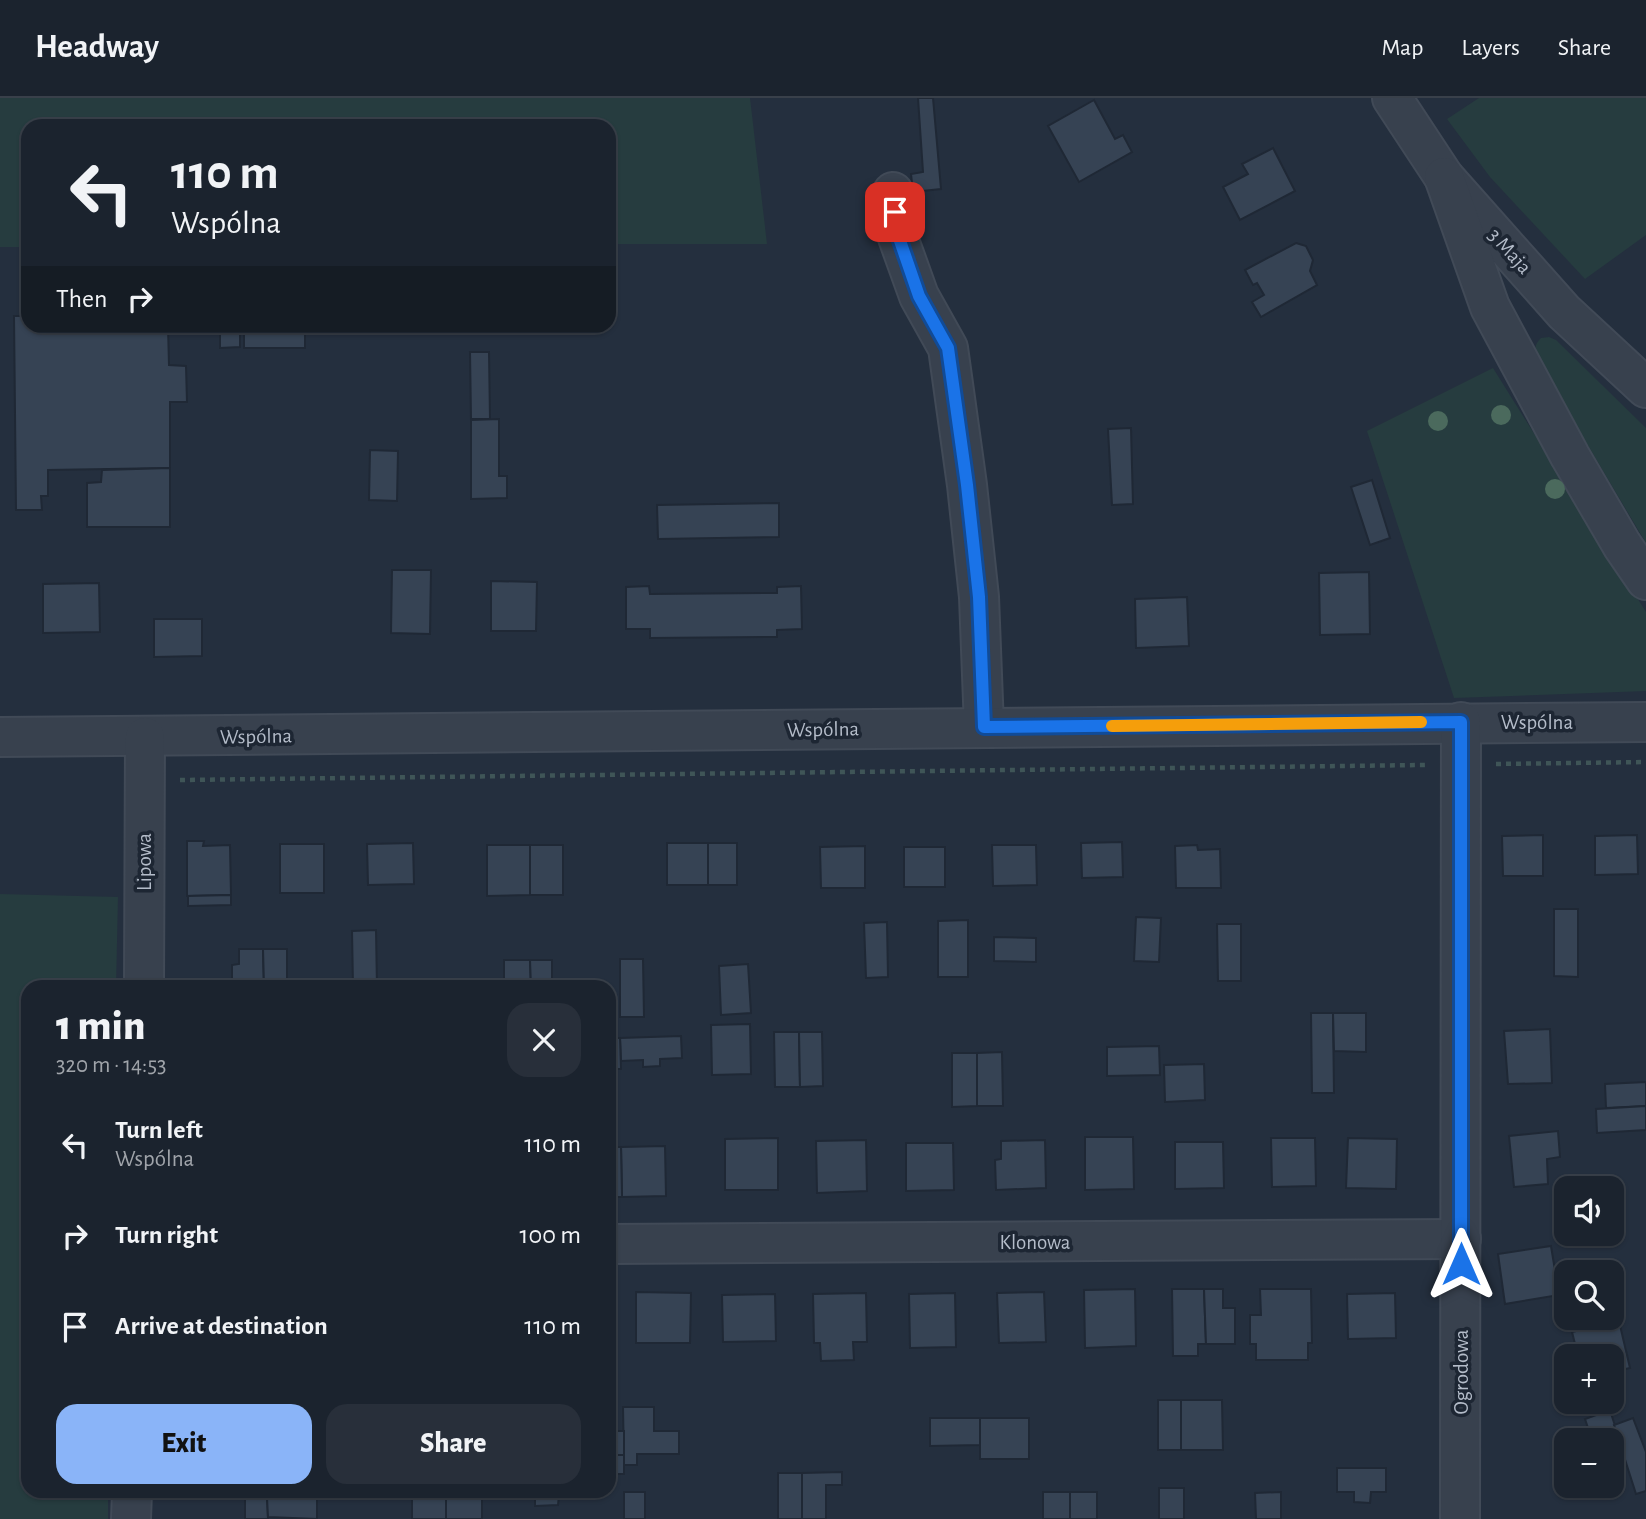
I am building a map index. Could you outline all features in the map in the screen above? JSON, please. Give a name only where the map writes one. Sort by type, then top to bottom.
[{"type":"street","name":"3 Maja","points":[[1392,98],[1444,177],[1564,312],[1646,388]]},
{"type":"street","points":[[1444,177],[1495,318],[1570,456],[1622,545],[1646,580]]},
{"type":"street","points":[[894,192],[897,232],[914,283],[948,348],[979,597],[984,727]]},
{"type":"street","name":"Ogrodowa","points":[[1460,1519],[1461,722]]},
{"type":"street","name":"Wspólna","points":[[0,737],[1646,722]]},
{"type":"street","name":"Lipowa","points":[[144,980],[145,737]]},
{"type":"street","name":"Klonowa","points":[[616,1244],[1461,1239]]},
{"type":"street","points":[[131,1519],[132,1498]]},
{"type":"path","points":[[1486,764],[1646,762]]},
{"type":"path","points":[[145,780],[1436,765]]},
{"type":"green space","points":[[0,98],[750,98],[767,244],[616,244],[616,119],[21,119],[21,247],[0,247]]},
{"type":"green space","points":[[1479,98],[1646,98],[1646,235],[1585,279],[1490,177],[1447,119]]},
{"type":"green space","points":[[1541,338],[1556,340],[1646,428],[1646,543],[1538,362],[1536,346]]},
{"type":"green space","points":[[1493,368],[1646,612],[1646,691],[1454,698],[1367,431]]},
{"type":"green space","points":[[0,894],[118,897],[116,980],[21,980],[21,1498],[108,1498],[108,1519],[0,1519]]},
{"type":"building","points":[[918,98],[933,98],[941,189],[913,192],[911,174],[923,172]]},
{"type":"building","points":[[1094,100],[1115,139],[1123,135],[1132,152],[1079,182],[1048,126]]},
{"type":"building","points":[[1273,148],[1295,191],[1240,220],[1223,187],[1248,174],[1242,164]]},
{"type":"building","points":[[1296,243],[1306,246],[1313,260],[1310,271],[1317,285],[1261,317],[1252,302],[1264,295],[1257,283],[1253,285],[1245,270]]},
{"type":"building","points":[[14,316],[21,316],[21,333],[168,333],[169,365],[186,366],[187,402],[170,402],[170,468],[48,470],[48,496],[41,496],[42,510],[16,510]]},
{"type":"building","points":[[220,333],[240,333],[240,347],[220,348]]},
{"type":"building","points":[[244,333],[305,333],[305,348],[244,348]]},
{"type":"building","points":[[470,352],[489,352],[490,419],[471,419]]},
{"type":"building","points":[[499,419],[499,476],[507,476],[507,498],[471,499],[471,420]]},
{"type":"building","points":[[1131,428],[1133,504],[1112,505],[1108,429]]},
{"type":"building","points":[[370,450],[398,451],[397,501],[369,500]]},
{"type":"building","points":[[170,468],[170,527],[87,527],[87,483],[101,482],[102,470]]},
{"type":"building","points":[[1372,480],[1390,538],[1370,545],[1351,487]]},
{"type":"building","points":[[779,503],[779,537],[658,539],[657,505]]},
{"type":"building","points":[[392,570],[431,570],[430,634],[391,633]]},
{"type":"building","points":[[1369,572],[1370,634],[1320,635],[1319,573]]},
{"type":"building","points":[[491,581],[537,582],[536,631],[491,631]]},
{"type":"building","points":[[99,583],[100,632],[43,633],[43,584]]},
{"type":"building","points":[[649,586],[650,594],[777,593],[777,587],[801,586],[802,629],[777,630],[777,637],[650,638],[650,629],[626,629],[626,587]]},
{"type":"building","points":[[1187,597],[1189,646],[1136,648],[1135,599]]},
{"type":"building","points":[[154,619],[202,619],[202,656],[154,657]]},
{"type":"building","points":[[1543,835],[1543,876],[1503,876],[1502,836]]},
{"type":"building","points":[[1637,835],[1638,874],[1595,875],[1595,836]]},
{"type":"building","points":[[187,841],[204,841],[203,846],[230,845],[231,895],[187,896]]},
{"type":"building","points":[[1122,842],[1123,877],[1082,878],[1081,843]]},
{"type":"building","points":[[413,843],[414,884],[368,885],[367,844]]},
{"type":"building","points":[[667,843],[708,843],[708,885],[667,885]]},
{"type":"building","points":[[708,843],[737,843],[737,885],[708,885]]},
{"type":"building","points":[[280,844],[324,844],[324,893],[280,893]]},
{"type":"building","points":[[487,845],[530,845],[530,895],[487,896]]},
{"type":"building","points":[[530,845],[563,845],[563,895],[530,895]]},
{"type":"building","points":[[992,845],[1036,845],[1037,885],[993,886]]},
{"type":"building","points":[[1197,845],[1198,850],[1220,849],[1221,888],[1176,888],[1175,846]]},
{"type":"building","points":[[865,846],[865,888],[821,888],[820,847]]},
{"type":"building","points":[[904,847],[945,847],[945,887],[904,887]]},
{"type":"building","points":[[231,895],[231,905],[188,906],[188,896]]},
{"type":"building","points":[[1554,909],[1578,909],[1578,977],[1554,976]]},
{"type":"building","points":[[1136,917],[1161,918],[1159,962],[1134,961]]},
{"type":"building","points":[[968,920],[968,977],[938,977],[938,921]]},
{"type":"building","points":[[887,922],[888,977],[866,978],[864,923]]},
{"type":"building","points":[[1217,924],[1241,924],[1241,981],[1218,981]]},
{"type":"building","points":[[376,930],[377,980],[353,980],[352,931]]},
{"type":"building","points":[[994,937],[1036,938],[1036,962],[994,961]]},
{"type":"building","points":[[239,949],[263,949],[264,980],[232,980],[232,965],[239,964]]},
{"type":"building","points":[[263,949],[287,949],[287,980],[264,980]]},
{"type":"building","points":[[620,959],[643,959],[644,1017],[620,1017]]},
{"type":"building","points":[[504,960],[530,960],[531,980],[504,980]]},
{"type":"building","points":[[530,960],[552,960],[552,980],[531,980]]},
{"type":"building","points":[[748,964],[751,1013],[721,1015],[719,966]]},
{"type":"building","points":[[1311,1013],[1333,1013],[1334,1093],[1312,1093]]},
{"type":"building","points":[[1333,1013],[1366,1013],[1366,1052],[1334,1051]]},
{"type":"building","points":[[750,1024],[751,1074],[712,1075],[711,1025]]},
{"type":"building","points":[[1550,1029],[1552,1083],[1508,1084],[1504,1031]]},
{"type":"building","points":[[774,1032],[799,1032],[800,1087],[775,1087]]},
{"type":"building","points":[[799,1032],[822,1032],[823,1086],[800,1087]]},
{"type":"building","points":[[681,1036],[682,1058],[660,1059],[660,1066],[643,1067],[643,1060],[621,1061],[620,1038]]},
{"type":"building","points":[[616,1038],[620,1038],[621,1069],[616,1069]]},
{"type":"building","points":[[1159,1046],[1160,1075],[1107,1076],[1107,1047]]},
{"type":"building","points":[[1002,1052],[1003,1106],[977,1106],[977,1053]]},
{"type":"building","points":[[952,1053],[977,1053],[977,1106],[952,1107]]},
{"type":"building","points":[[1204,1064],[1205,1100],[1165,1102],[1164,1065]]},
{"type":"building","points":[[1646,1082],[1646,1106],[1606,1108],[1605,1084]]},
{"type":"building","points":[[1646,1106],[1646,1130],[1597,1133],[1596,1109]]},
{"type":"building","points":[[1558,1131],[1560,1157],[1547,1159],[1548,1184],[1514,1187],[1509,1136]]},
{"type":"building","points":[[1085,1137],[1133,1137],[1134,1189],[1085,1190]]},
{"type":"building","points":[[778,1138],[778,1190],[725,1190],[725,1139]]},
{"type":"building","points":[[1271,1138],[1315,1138],[1316,1186],[1272,1187]]},
{"type":"building","points":[[1348,1138],[1397,1139],[1396,1189],[1346,1188]]},
{"type":"building","points":[[866,1140],[867,1191],[817,1193],[816,1141]]},
{"type":"building","points":[[1045,1140],[1046,1188],[996,1190],[995,1160],[1001,1159],[1001,1141]]},
{"type":"building","points":[[1175,1142],[1223,1142],[1224,1188],[1175,1189]]},
{"type":"building","points":[[906,1143],[953,1143],[954,1190],[906,1191]]},
{"type":"building","points":[[665,1146],[666,1196],[622,1197],[621,1147]]},
{"type":"building","points":[[616,1147],[621,1147],[622,1197],[616,1197]]},
{"type":"building","points":[[1551,1246],[1554,1296],[1505,1304],[1498,1254]]},
{"type":"building","points":[[1135,1289],[1136,1346],[1085,1348],[1084,1290]]},
{"type":"building","points":[[1172,1289],[1204,1289],[1206,1344],[1198,1344],[1198,1356],[1173,1356]]},
{"type":"building","points":[[1204,1289],[1223,1289],[1223,1308],[1235,1308],[1235,1344],[1206,1344]]},
{"type":"building","points":[[1260,1289],[1311,1289],[1312,1343],[1308,1343],[1308,1360],[1256,1360],[1256,1344],[1250,1344],[1250,1315],[1261,1315]]},
{"type":"building","points":[[636,1292],[691,1293],[690,1343],[636,1343]]},
{"type":"building","points":[[1044,1292],[1046,1342],[999,1343],[997,1293]]},
{"type":"building","points":[[866,1293],[867,1342],[853,1342],[854,1360],[821,1361],[820,1343],[814,1343],[813,1294]]},
{"type":"building","points":[[955,1293],[956,1347],[910,1348],[909,1294]]},
{"type":"building","points":[[1395,1293],[1396,1338],[1348,1339],[1347,1294]]},
{"type":"building","points":[[775,1294],[776,1341],[723,1342],[722,1295]]},
{"type":"building","points":[[1621,1330],[1630,1368],[1624,1369],[1624,1344],[1575,1344],[1572,1332]]},
{"type":"building","points":[[1158,1400],[1181,1400],[1181,1450],[1158,1450]]},
{"type":"building","points":[[1181,1400],[1222,1400],[1223,1450],[1181,1450]]},
{"type":"building","points":[[623,1407],[654,1407],[654,1431],[679,1431],[679,1454],[637,1454],[637,1465],[624,1465]]},
{"type":"building","points":[[1599,1414],[1611,1414],[1616,1428],[1588,1428],[1585,1419]]},
{"type":"building","points":[[930,1418],[980,1418],[980,1445],[930,1446]]},
{"type":"building","points":[[980,1418],[1029,1418],[1029,1459],[980,1459]]},
{"type":"building","points":[[1633,1418],[1646,1452],[1646,1491],[1636,1494],[1624,1456],[1624,1428],[1615,1428],[1614,1425]]},
{"type":"building","points":[[616,1431],[624,1431],[624,1455],[616,1455]]},
{"type":"building","points":[[616,1455],[624,1455],[624,1474],[616,1474]]},
{"type":"building","points":[[1337,1468],[1386,1468],[1386,1492],[1371,1492],[1370,1503],[1354,1502],[1354,1492],[1337,1492]]},
{"type":"building","points":[[842,1472],[842,1485],[826,1485],[826,1519],[802,1519],[802,1473]]},
{"type":"building","points":[[778,1473],[802,1473],[802,1519],[778,1519]]},
{"type":"building","points":[[1159,1488],[1184,1488],[1184,1519],[1159,1519]]},
{"type":"building","points":[[624,1492],[645,1492],[645,1519],[624,1519]]},
{"type":"building","points":[[1043,1492],[1070,1492],[1070,1519],[1043,1519]]},
{"type":"building","points":[[1070,1492],[1097,1492],[1097,1519],[1070,1519]]},
{"type":"building","points":[[1281,1492],[1281,1519],[1256,1519],[1255,1493]]},
{"type":"building","points":[[245,1498],[267,1498],[268,1519],[245,1519]]},
{"type":"building","points":[[267,1498],[317,1498],[317,1519],[268,1517]]},
{"type":"building","points":[[412,1498],[446,1498],[446,1519],[412,1519]]},
{"type":"building","points":[[446,1498],[482,1498],[482,1519],[446,1519]]},
{"type":"building","points":[[535,1498],[559,1498],[558,1505],[535,1506]]},
{"type":"slow traffic","points":[[1112,726],[1421,722]]},
{"type":"route","points":[[895,212],[897,232],[919,296],[948,348],[979,597],[984,727],[1461,722],[1461,1264]]}]
